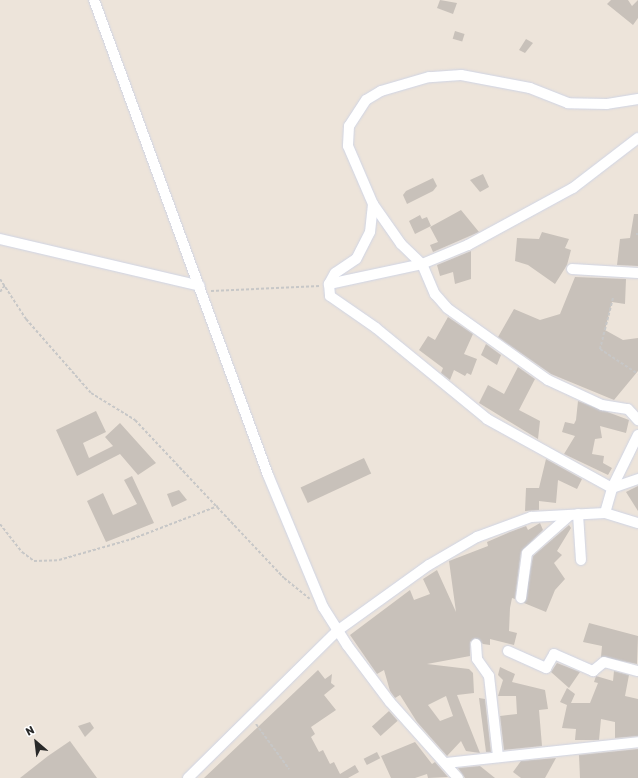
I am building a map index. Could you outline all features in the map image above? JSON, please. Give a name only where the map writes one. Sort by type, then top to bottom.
[{"type":"street","points":[[94,0],[201,288],[268,475],[324,607],[337,631],[390,702],[458,778]]},
{"type":"street","points":[[638,99],[607,104],[568,103],[530,88],[461,75],[397,84],[366,100],[349,126],[348,146],[373,204],[401,244],[422,264],[441,303],[528,367],[571,392],[602,405],[628,409],[638,420]]},
{"type":"street","points":[[329,284],[422,264],[468,245],[573,188],[638,138]]},
{"type":"street","points":[[373,204],[370,232],[359,253],[335,274],[329,284],[330,296],[376,328],[486,418],[612,488],[638,479]]},
{"type":"street","points":[[0,239],[201,288]]},
{"type":"street","points":[[572,269],[638,273]]},
{"type":"street","points":[[605,513],[612,488],[638,436]]},
{"type":"street","points":[[188,778],[249,715],[337,631],[429,564],[477,537],[531,517],[605,513],[638,523]]},
{"type":"street","points":[[574,515],[581,560]]},
{"type":"street","points":[[521,598],[528,553],[574,515]]},
{"type":"street","points":[[476,644],[477,659],[489,676],[498,756]]},
{"type":"street","points":[[508,651],[546,668],[554,654],[593,671],[604,662],[638,671]]},
{"type":"street","points":[[446,763],[498,756],[638,742]]},
{"type":"path","points":[[0,279],[26,319],[91,393],[135,420],[218,506],[284,578],[324,607]]},
{"type":"path","points":[[201,288],[295,289],[329,284]]},
{"type":"path","points":[[0,292],[5,285]]},
{"type":"path","points":[[614,298],[600,349],[638,374]]},
{"type":"path","points":[[0,524],[22,552],[34,561],[59,560],[132,539],[218,506]]},
{"type":"path","points":[[249,715],[289,769]]},
{"type":"building","points":[[440,0],[457,3],[453,14],[437,8]]},
{"type":"building","points":[[611,0],[628,0],[632,6],[638,0],[638,18],[633,25],[607,4]]},
{"type":"building","points":[[455,31],[465,34],[462,42],[453,39]]},
{"type":"building","points":[[526,39],[533,43],[525,53],[519,50]]},
{"type":"building","points":[[483,174],[489,187],[480,192],[470,180]]},
{"type":"building","points":[[433,178],[437,186],[433,191],[407,204],[403,195],[406,191]]},
{"type":"building","points":[[461,210],[479,232],[433,252],[430,245],[438,242],[430,227]]},
{"type":"building","points":[[634,214],[638,214],[638,266],[617,265],[620,239],[630,238]]},
{"type":"building","points":[[420,215],[422,219],[427,217],[431,226],[415,234],[409,221]]},
{"type":"building","points":[[542,232],[569,239],[565,248],[571,250],[567,265],[555,284],[528,265],[515,261],[517,238],[539,239]]},
{"type":"building","points":[[471,251],[471,279],[455,284],[453,272],[440,276],[437,265]]},
{"type":"building","points":[[575,277],[626,279],[625,304],[612,302],[605,330],[623,340],[638,338],[638,371],[614,400],[551,374],[498,337],[514,309],[540,320],[560,314]]},
{"type":"building","points":[[448,317],[473,334],[464,354],[477,359],[471,375],[467,373],[465,376],[454,370],[450,380],[441,373],[443,368],[419,350],[428,336],[435,340]]},
{"type":"building","points":[[486,344],[501,355],[497,365],[481,355]]},
{"type":"building","points":[[518,367],[535,379],[519,410],[540,421],[538,439],[479,403],[488,385],[504,394]]},
{"type":"building","points":[[578,401],[629,420],[626,433],[600,426],[602,438],[595,439],[592,454],[604,456],[603,463],[612,468],[608,475],[564,454],[575,436],[562,432],[565,422],[574,424],[576,420]]},
{"type":"building","points":[[96,411],[106,432],[83,443],[89,458],[113,446],[105,437],[120,423],[156,463],[138,475],[120,454],[77,476],[56,430]]},
{"type":"building","points":[[364,458],[371,473],[308,503],[301,488]]},
{"type":"building","points":[[546,459],[582,479],[577,489],[558,480],[556,503],[539,501],[539,510],[525,511],[526,488],[539,488]]},
{"type":"building","points":[[132,476],[154,523],[106,542],[87,501],[103,493],[113,515],[137,504],[124,480]]},
{"type":"building","points":[[638,486],[638,511],[626,492]]},
{"type":"building","points":[[179,490],[187,500],[172,507],[167,494]]},
{"type":"building","points":[[540,523],[543,530],[521,552],[515,599],[512,598],[510,608],[509,631],[517,633],[514,645],[490,639],[490,645],[483,644],[475,638],[470,642],[470,656],[427,664],[469,669],[473,673],[474,693],[457,695],[480,753],[466,751],[461,741],[447,756],[417,722],[400,695],[395,698],[390,691],[384,670],[377,674],[350,635],[410,590],[414,600],[430,594],[423,579],[437,570],[456,612],[449,561],[488,546],[487,542],[510,532],[526,526],[528,530]],"holes":[[[446,696],[453,716],[440,721],[428,705]]]},
{"type":"building","points":[[569,525],[571,528],[557,551],[562,555],[554,563],[565,579],[555,590],[546,612],[524,603],[533,556]]},
{"type":"building","points":[[589,623],[638,636],[637,664],[601,657],[602,646],[583,642]]},
{"type":"building","points":[[557,663],[580,672],[569,688],[551,672]]},
{"type":"building","points":[[500,667],[515,674],[512,682],[545,690],[548,709],[539,710],[542,746],[504,750],[500,716],[517,714],[516,696],[498,696],[503,680],[498,675]]},
{"type":"building","points":[[318,670],[325,679],[332,674],[331,683],[335,686],[324,695],[336,710],[311,727],[315,734],[311,737],[319,752],[323,750],[330,764],[334,762],[340,774],[355,765],[359,772],[348,778],[204,778]]},
{"type":"building","points":[[614,671],[629,675],[625,696],[638,699],[638,736],[615,738],[615,722],[601,719],[599,740],[575,740],[576,729],[562,728],[567,705],[560,702],[567,688],[575,694],[571,703],[590,703],[598,683],[594,682],[596,676],[613,681]]},
{"type":"building","points":[[479,698],[485,699],[491,752],[486,752]]},
{"type":"building","points":[[389,711],[398,721],[381,736],[372,726]]},
{"type":"building","points":[[90,722],[94,728],[85,737],[78,726]]},
{"type":"building","points":[[70,741],[97,778],[20,778],[48,756]]},
{"type":"building","points":[[415,742],[432,764],[435,762],[448,777],[428,778],[427,774],[415,778],[391,778],[381,756]]},
{"type":"building","points":[[638,749],[638,778],[580,778],[579,755]]},
{"type":"building","points":[[377,752],[380,758],[367,765],[364,759]]},
{"type":"building","points":[[556,758],[545,778],[521,778],[513,772],[521,761]]},
{"type":"building","points":[[480,766],[495,778],[465,778],[458,768]]}]
